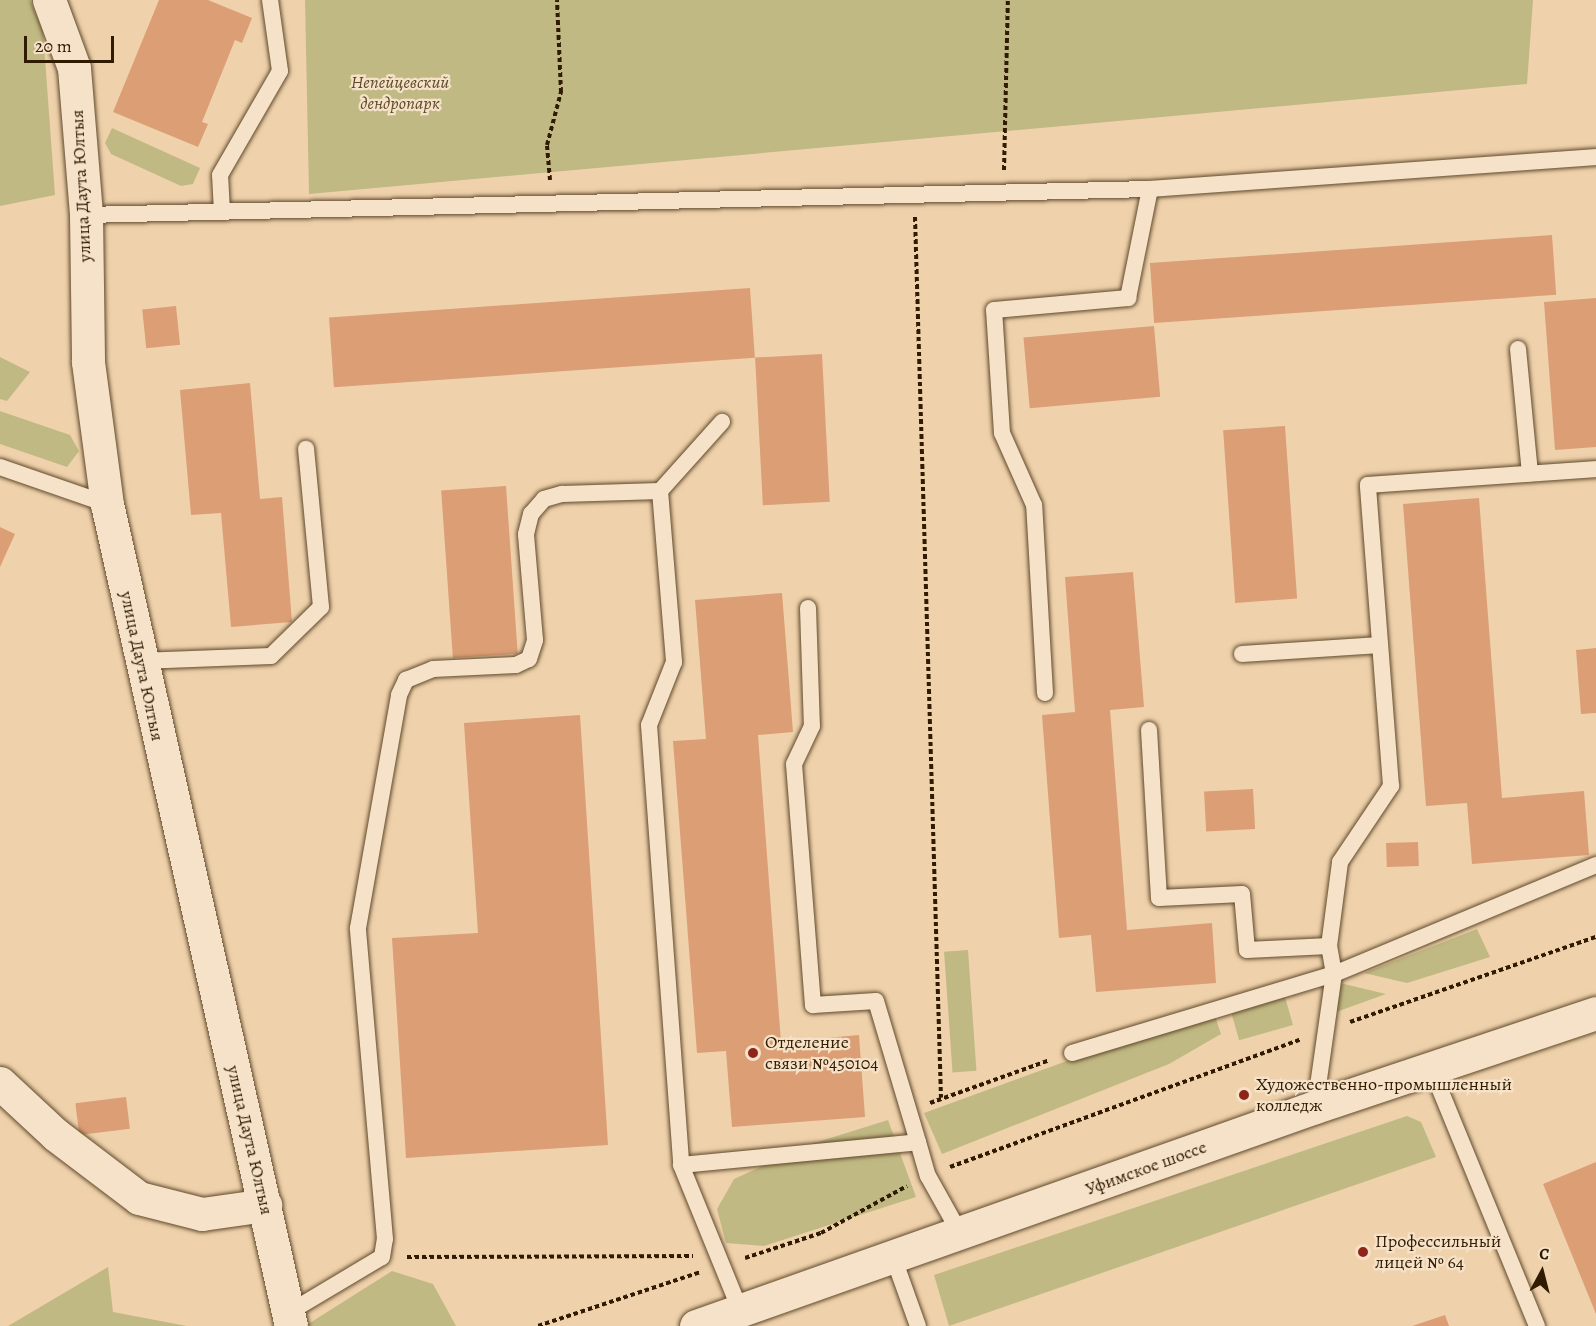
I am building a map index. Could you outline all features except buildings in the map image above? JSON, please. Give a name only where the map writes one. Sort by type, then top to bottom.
[{"type":"street","name":"улица Даута Юлтыя","points":[[49,0],[74,68],[86,215],[88,362],[107,504],[140,661],[289,1319]]},
{"type":"street","name":"Уфимское шоссе","points":[[696,1326],[961,1235],[1315,1107],[1432,1070],[1596,1012]]},
{"type":"street","points":[[0,1083],[56,1135],[139,1198],[202,1214],[265,1205]]},
{"type":"lane","points":[[222,212],[220,175],[280,71],[270,0]]},
{"type":"lane","points":[[86,215],[915,192],[1149,189],[1596,157]]},
{"type":"lane","points":[[1045,693],[1034,505],[1002,433],[994,310],[1128,298],[1149,189]]},
{"type":"lane","points":[[1518,349],[1530,473]]},
{"type":"lane","points":[[289,1319],[382,1257],[385,1239],[358,928],[399,695],[406,680],[418,673],[516,665],[530,659],[535,640],[526,534],[531,514],[543,499],[562,494],[660,491],[722,422]]},
{"type":"lane","points":[[140,661],[272,656],[321,607],[306,449]]},
{"type":"lane","points":[[0,467],[107,504]]},
{"type":"lane","points":[[1315,1107],[1334,974],[1329,946],[1340,862],[1391,786],[1368,484],[1596,469]]},
{"type":"lane","points":[[660,491],[674,662],[649,725],[681,1165],[741,1312]]},
{"type":"lane","points":[[808,608],[813,726],[794,764],[813,1005],[876,1000],[927,1176],[961,1235]]},
{"type":"lane","points":[[1242,654],[1380,645]]},
{"type":"lane","points":[[1149,730],[1158,898],[1242,894],[1247,950],[1329,946]]},
{"type":"lane","points":[[1072,1053],[1334,974],[1596,865]]},
{"type":"lane","points":[[1432,1070],[1537,1326]]},
{"type":"lane","points":[[681,1165],[918,1143]]},
{"type":"lane","points":[[894,1258],[918,1326]]},
{"type":"path","points":[[551,203],[547,145],[561,92],[558,0]]},
{"type":"path","points":[[1004,192],[1008,0]]},
{"type":"path","points":[[915,192],[941,1098]]},
{"type":"path","points":[[538,1326],[720,1261],[820,1233],[927,1176],[1325,1031],[1596,937]]},
{"type":"path","points":[[907,1113],[941,1098],[1072,1053]]},
{"type":"path","points":[[382,1257],[720,1261]]},
{"type":"green space","points":[[0,0],[30,0],[43,31],[55,195],[0,206]]},
{"type":"green space","name":"Непейцевский дендропарк","points":[[305,0],[1533,0],[1527,84],[309,194]]},
{"type":"green space","points":[[112,128],[200,168],[193,184],[181,186],[111,154],[105,143]]},
{"type":"green space","points":[[0,357],[30,372],[7,401],[0,399]]},
{"type":"green space","points":[[0,411],[70,435],[79,451],[67,467],[0,444]]},
{"type":"green space","points":[[1477,929],[1490,957],[1407,983],[1364,973]]},
{"type":"green space","points":[[968,950],[976,1071],[952,1072],[944,952]]},
{"type":"green space","points":[[1340,983],[1386,994],[1336,1012]]},
{"type":"green space","points":[[1285,997],[1293,1025],[1239,1040],[1231,1012]]},
{"type":"green space","points":[[1215,1016],[1221,1034],[1169,1064],[942,1154],[924,1113],[1075,1058]]},
{"type":"green space","points":[[1407,1116],[1421,1122],[1436,1157],[949,1326],[934,1275]]},
{"type":"green space","points":[[888,1120],[916,1197],[764,1246],[726,1243],[717,1209],[734,1179],[808,1145]]},
{"type":"green space","points":[[108,1267],[113,1312],[187,1326],[8,1326]]},
{"type":"green space","points":[[392,1271],[433,1284],[456,1326],[305,1326]]},
{"type":"place","name":"Отделение связи №450104","points":[[753,1053]]},
{"type":"place","name":"Художественно-промышленный колледж","points":[[1244,1095]]},
{"type":"place","name":"Профессильный лицей № 64","points":[[1363,1252]]}]
